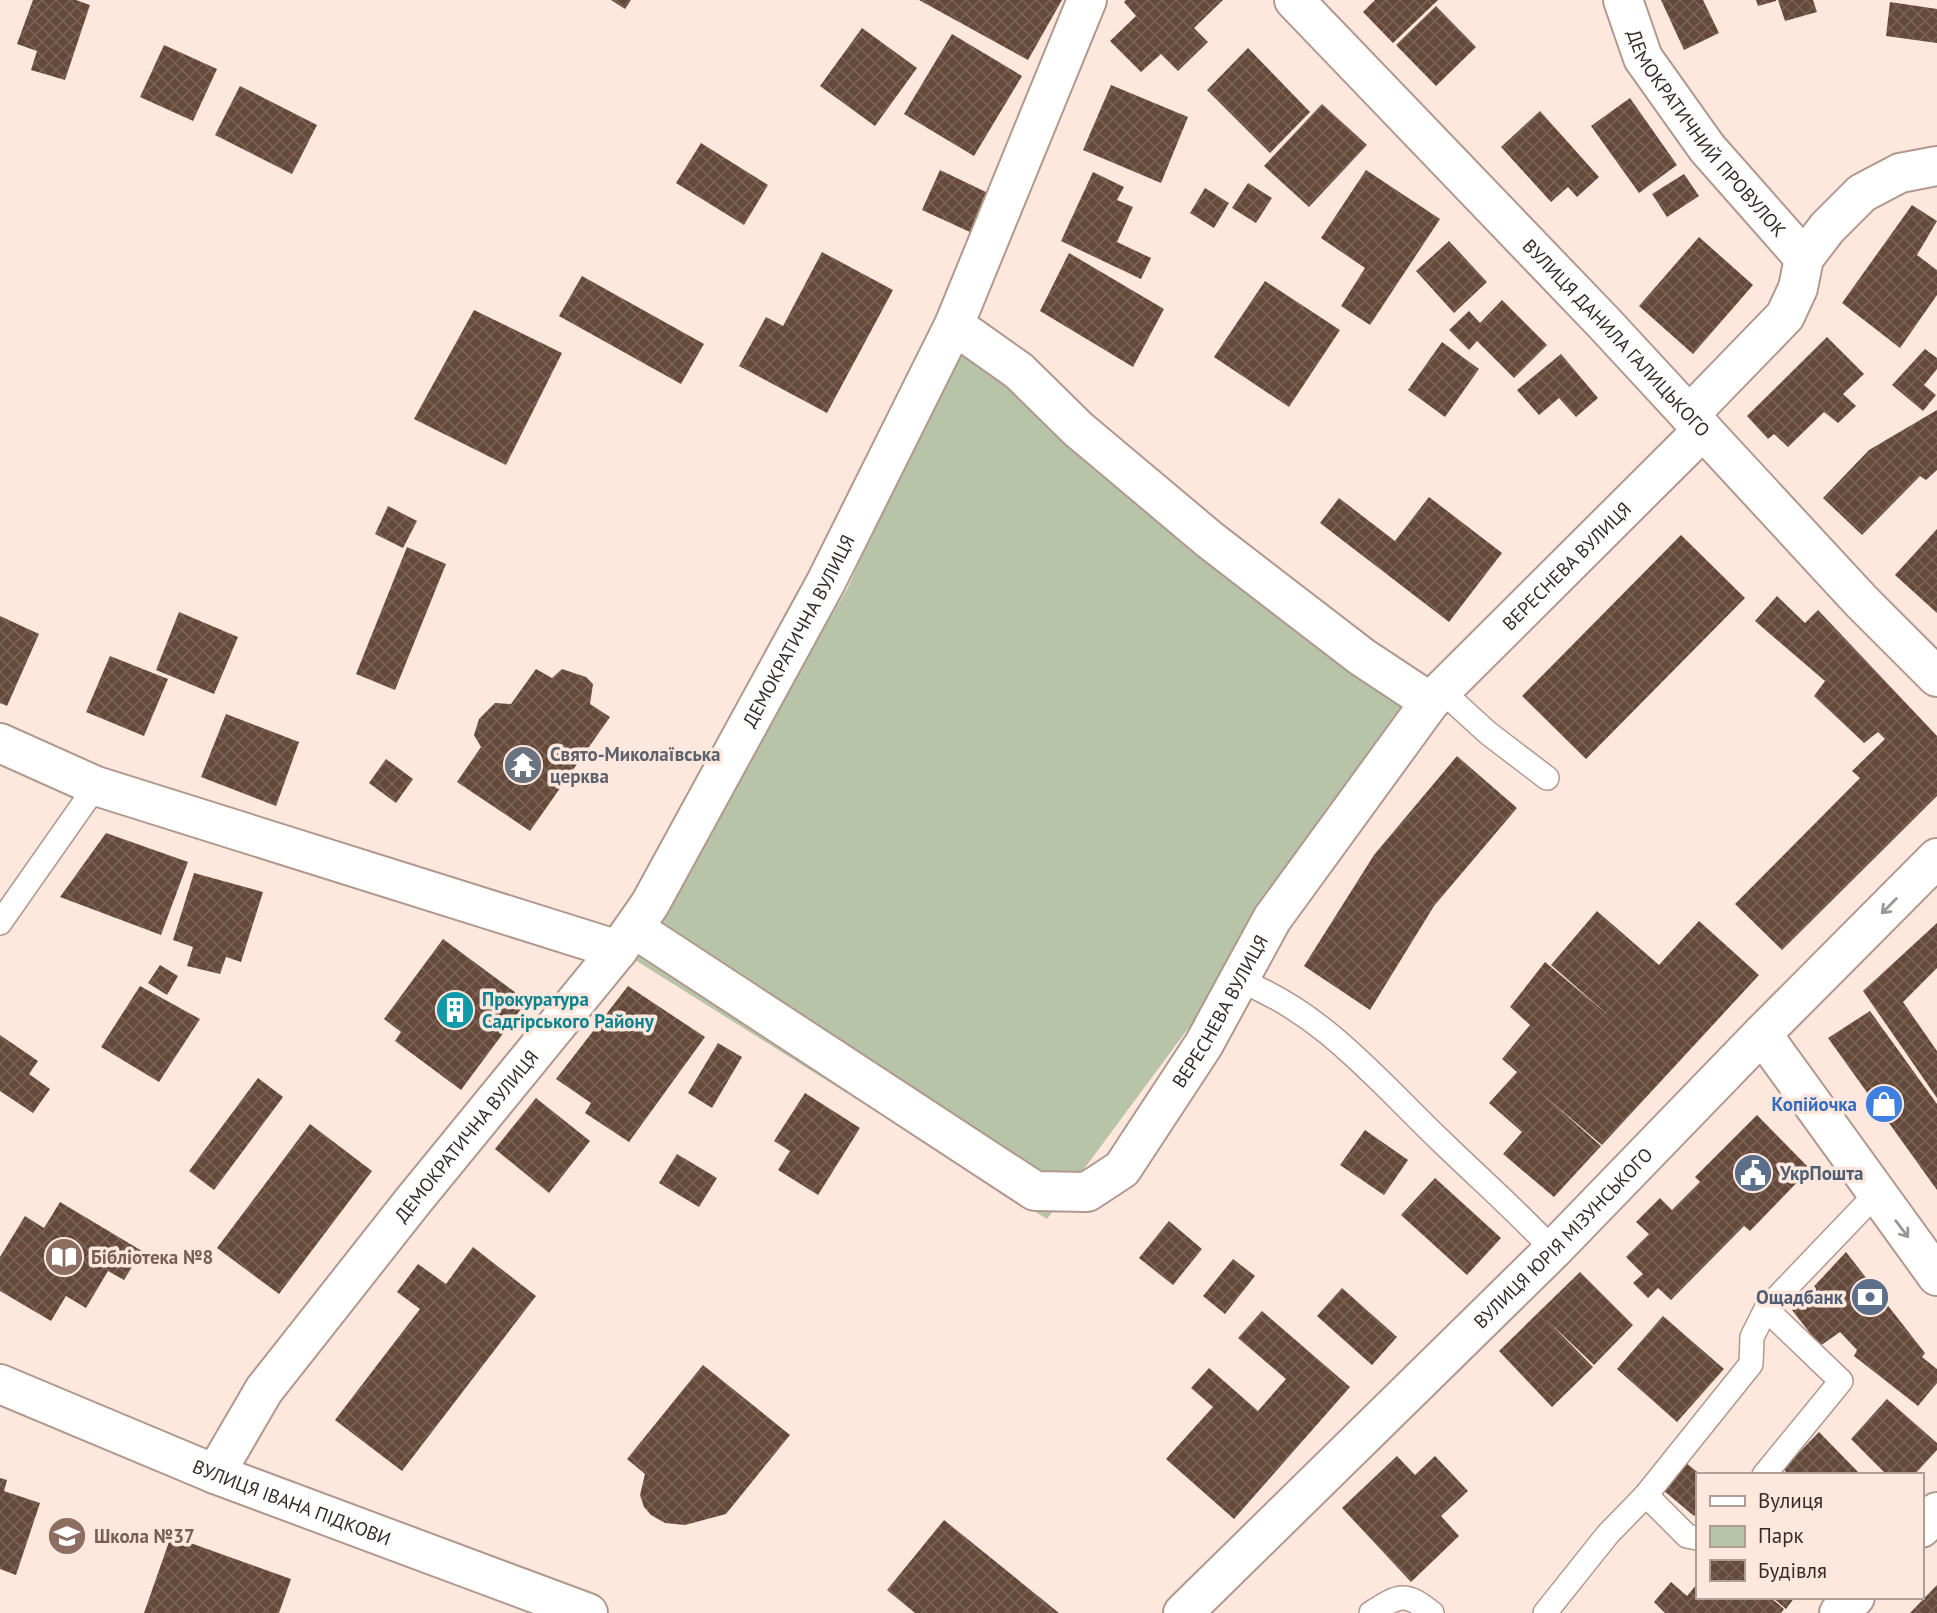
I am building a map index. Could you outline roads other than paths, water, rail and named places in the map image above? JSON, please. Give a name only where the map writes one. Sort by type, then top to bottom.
[{"type":"street","name":"ДЕМОКРАТИЧНА ВУЛИЦЯ","points":[[215,1474],[264,1390],[413,1200],[626,939],[820,594],[954,325],[1087,0]]},
{"type":"street","name":"ВУЛИЦЯ ДАНИЛА ГАЛИЦЬКОГО","points":[[1294,0],[1696,423],[1861,601],[1937,677]]},
{"type":"street","name":"ДЕМОКРАТИЧНИЙ ПРОВУЛОК","points":[[1623,0],[1643,58],[1706,148],[1804,258]]},
{"type":"street","points":[[1804,258],[1827,228],[1862,193],[1900,173],[1937,166]]},
{"type":"street","name":"ВЕРЕСНЕВА ВУЛИЦЯ","points":[[0,743],[96,786],[626,939],[1035,1191],[1087,1192],[1122,1169],[1204,1044],[1272,919],[1436,697],[1696,423],[1784,316],[1798,288],[1804,258]]},
{"type":"street","points":[[954,325],[1019,371],[1078,429],[1210,540],[1362,657],[1436,697]]},
{"type":"street","name":"ВУЛИЦЯ ЮРІЯ МІЗУНСЬКОГО","points":[[1183,1613],[1553,1250],[1937,858]]},
{"type":"street","points":[[1762,1034],[1937,1276]]},
{"type":"street","name":"ВУЛИЦЯ ІВАНА ПІДКОВИ","points":[[0,1384],[215,1474],[588,1613]]},
{"type":"street","points":[[1923,1526],[1937,1512]]},
{"type":"street","points":[[1839,1613],[1852,1599]]},
{"type":"lane","points":[[1436,697],[1547,778]]},
{"type":"lane","points":[[0,923],[96,786]]},
{"type":"lane","points":[[1238,980],[1272,992],[1302,1010],[1368,1067],[1553,1250]]},
{"type":"lane","points":[[1560,1608],[1608,1534],[1646,1495],[1751,1364],[1752,1337],[1766,1309],[1876,1194]]},
{"type":"lane","points":[[1766,1309],[1842,1381],[1766,1473]]},
{"type":"lane","points":[[1646,1495],[1687,1536],[1696,1538]]},
{"type":"lane","points":[[1371,1613],[1394,1598],[1409,1597],[1432,1613]]},
{"type":"place","name":"Свято-Миколаївська церква","points":[[523,765]]},
{"type":"place","name":"Прокуратура Садгірського Району","points":[[455,1010]]},
{"type":"place","name":"Копійочка","points":[[1884,1104]]},
{"type":"place","name":"УкрПошта","points":[[1753,1173]]},
{"type":"place","name":"Бібліотека №8","points":[[64,1257]]},
{"type":"place","name":"Ощадбанк","points":[[1870,1297]]},
{"type":"place","name":"Школа №37","points":[[67,1536]]}]
